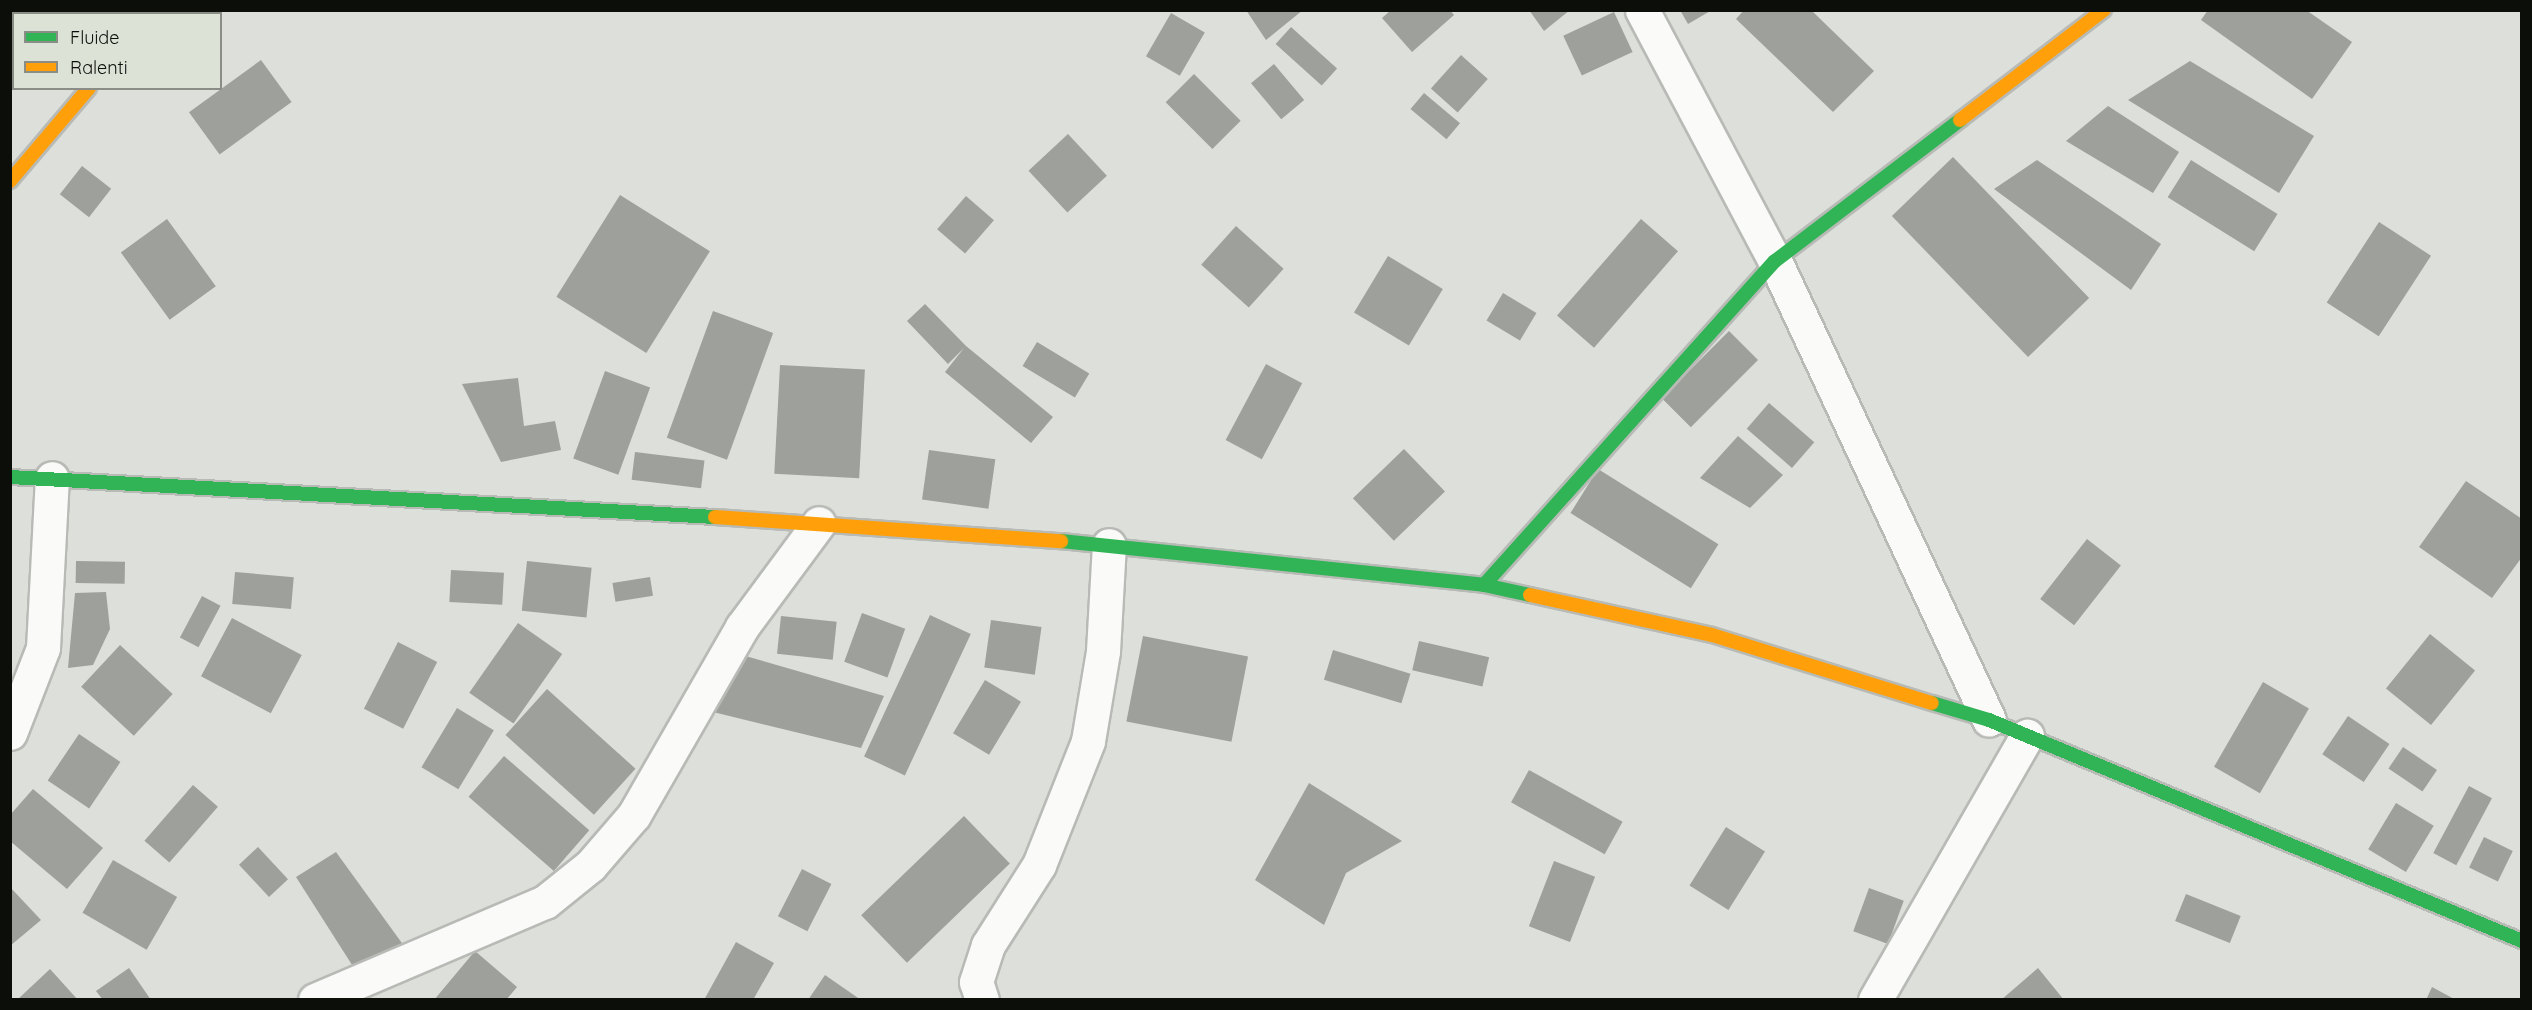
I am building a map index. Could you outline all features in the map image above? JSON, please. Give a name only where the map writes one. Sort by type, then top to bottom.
[{"type":"street","points":[[1642,10],[1775,261],[1989,720]]},
{"type":"street","points":[[1484,585],[1775,261],[2104,10]]},
{"type":"street","points":[[10,182],[87,90]]},
{"type":"street","points":[[10,477],[819,523],[1108,545],[1484,585],[1712,635],[1989,720],[2522,941]]},
{"type":"street","points":[[10,733],[43,648],[52,478]]},
{"type":"street","points":[[315,999],[545,902],[590,866],[634,815],[742,627],[819,523]]},
{"type":"street","points":[[982,999],[976,982],[988,945],[1039,866],[1088,741],[1103,651],[1108,545]]},
{"type":"street","points":[[1875,999],[2027,736]]},
{"type":"building","points":[[10,10],[32,12],[12,12],[12,32]]},
{"type":"building","points":[[1246,10],[1303,10],[1266,40]]},
{"type":"building","points":[[1391,10],[1450,10],[1454,15],[1412,52],[1382,18]]},
{"type":"building","points":[[1529,10],[1570,10],[1544,31]]},
{"type":"building","points":[[1680,10],[1712,10],[1688,24]]},
{"type":"building","points":[[1744,10],[1811,10],[1874,71],[1833,112],[1736,19]]},
{"type":"building","points":[[2208,10],[2306,10],[2352,42],[2312,99],[2201,20]]},
{"type":"building","points":[[1614,12],[1633,52],[1582,76],[1563,36]]},
{"type":"building","points":[[1171,13],[1205,32],[1180,76],[1146,56]]},
{"type":"building","points":[[1291,27],[1337,68],[1322,86],[1276,44]]},
{"type":"building","points":[[1461,55],[1488,79],[1458,113],[1431,88]]},
{"type":"building","points":[[261,60],[292,102],[220,154],[189,112]]},
{"type":"building","points":[[2190,61],[2314,136],[2279,193],[2128,100]]},
{"type":"building","points":[[1274,64],[1304,100],[1281,119],[1251,83]]},
{"type":"building","points":[[1194,74],[1241,121],[1212,149],[1166,102]]},
{"type":"building","points":[[1424,93],[1460,123],[1447,139],[1411,109]]},
{"type":"building","points":[[2108,106],[2179,152],[2153,193],[2066,141]]},
{"type":"building","points":[[1068,134],[1107,176],[1067,213],[1029,171]]},
{"type":"building","points":[[1953,157],[2089,298],[2028,357],[1892,216]]},
{"type":"building","points":[[2037,160],[2161,244],[2131,290],[1994,189]]},
{"type":"building","points":[[2191,160],[2278,214],[2254,251],[2168,197]]},
{"type":"building","points":[[82,166],[111,189],[89,217],[60,194]]},
{"type":"building","points":[[620,195],[710,251],[646,353],[556,297]]},
{"type":"building","points":[[966,196],[994,220],[965,253],[937,229]]},
{"type":"building","points":[[167,219],[216,286],[170,320],[121,253]]},
{"type":"building","points":[[1641,219],[1678,251],[1594,348],[1557,316]]},
{"type":"building","points":[[2379,222],[2431,256],[2379,336],[2327,303]]},
{"type":"building","points":[[1236,226],[1284,269],[1249,307],[1201,265]]},
{"type":"building","points":[[1388,256],[1443,289],[1409,346],[1354,313]]},
{"type":"building","points":[[1503,293],[1536,313],[1520,341],[1487,320]]},
{"type":"building","points":[[925,304],[966,346],[1053,417],[1031,443],[945,372],[964,348],[948,364],[907,321]]},
{"type":"building","points":[[713,311],[773,333],[727,460],[667,438]]},
{"type":"building","points":[[1729,331],[1758,360],[1691,427],[1662,398]]},
{"type":"building","points":[[1037,342],[1089,373],[1075,397],[1023,366]]},
{"type":"building","points":[[1266,364],[1302,383],[1262,459],[1226,440]]},
{"type":"building","points":[[780,365],[865,369],[859,478],[774,474]]},
{"type":"building","points":[[605,371],[650,387],[618,475],[573,458]]},
{"type":"building","points":[[518,378],[524,426],[555,421],[561,450],[501,462],[462,384]]},
{"type":"building","points":[[1769,403],[1814,442],[1792,468],[1747,429]]},
{"type":"building","points":[[1738,436],[1783,475],[1750,508],[1700,478]]},
{"type":"building","points":[[1404,449],[1445,491],[1394,541],[1353,498]]},
{"type":"building","points":[[929,450],[995,459],[988,509],[922,500]]},
{"type":"building","points":[[635,452],[704,461],[701,488],[632,480]]},
{"type":"building","points":[[1598,469],[1718,544],[1691,588],[1570,513]]},
{"type":"building","points":[[2466,481],[2522,519],[2522,557],[2492,598],[2419,547]]},
{"type":"building","points":[[2087,539],[2121,565],[2074,625],[2040,599]]},
{"type":"building","points":[[76,561],[125,562],[125,584],[76,583]]},
{"type":"building","points":[[527,561],[592,568],[586,618],[522,611]]},
{"type":"building","points":[[451,570],[504,573],[502,605],[449,602]]},
{"type":"building","points":[[235,572],[294,577],[291,609],[232,604]]},
{"type":"building","points":[[650,577],[653,596],[615,602],[612,583]]},
{"type":"building","points":[[106,592],[110,629],[93,665],[68,668],[75,593]]},
{"type":"building","points":[[202,596],[221,606],[198,647],[180,637]]},
{"type":"building","points":[[862,613],[905,629],[887,678],[844,662]]},
{"type":"building","points":[[930,615],[971,634],[905,775],[864,756]]},
{"type":"building","points":[[781,616],[837,622],[833,660],[777,654]]},
{"type":"building","points":[[232,618],[302,655],[271,713],[201,676]]},
{"type":"building","points":[[991,620],[1042,627],[1035,675],[984,668]]},
{"type":"building","points":[[518,623],[562,654],[513,724],[469,693]]},
{"type":"building","points":[[2430,634],[2475,671],[2431,725],[2386,688]]},
{"type":"building","points":[[1143,636],[1248,656],[1231,742],[1126,721]]},
{"type":"building","points":[[1419,641],[1489,657],[1482,686],[1412,670]]},
{"type":"building","points":[[398,642],[437,662],[403,729],[364,709]]},
{"type":"building","points":[[120,645],[173,694],[134,736],[81,687]]},
{"type":"building","points":[[1333,650],[1410,674],[1401,703],[1324,680]]},
{"type":"building","points":[[742,655],[884,696],[861,748],[713,712]]},
{"type":"building","points":[[985,680],[1021,702],[989,755],[953,733]]},
{"type":"building","points":[[2263,682],[2309,708],[2260,793],[2214,767]]},
{"type":"building","points":[[547,689],[635,769],[594,815],[506,735]]},
{"type":"building","points":[[457,708],[494,730],[458,789],[421,767]]},
{"type":"building","points":[[2348,716],[2389,744],[2364,782],[2322,754]]},
{"type":"building","points":[[79,734],[120,762],[89,808],[48,780]]},
{"type":"building","points":[[2403,747],[2437,770],[2422,791],[2388,769]]},
{"type":"building","points":[[504,756],[589,830],[554,871],[469,797]]},
{"type":"building","points":[[1529,770],[1623,822],[1605,854],[1511,802]]},
{"type":"building","points":[[1309,783],[1402,841],[1346,873],[1324,925],[1255,880]]},
{"type":"building","points":[[193,785],[218,807],[169,862],[144,841]]},
{"type":"building","points":[[2469,786],[2492,798],[2456,865],[2433,853]]},
{"type":"building","points":[[33,789],[103,848],[67,889],[10,841],[10,815]]},
{"type":"building","points":[[2396,803],[2434,826],[2406,872],[2368,849]]},
{"type":"building","points":[[964,816],[1010,863],[907,963],[861,915]]},
{"type":"building","points":[[1726,827],[1765,851],[1728,910],[1689,886]]},
{"type":"building","points":[[2484,837],[2513,851],[2498,882],[2469,868]]},
{"type":"building","points":[[258,847],[288,879],[269,897],[239,865]]},
{"type":"building","points":[[336,852],[412,957],[354,968],[296,877]]},
{"type":"building","points":[[113,860],[177,897],[147,950],[82,913]]},
{"type":"building","points":[[1554,861],[1595,877],[1570,942],[1529,926]]},
{"type":"building","points":[[802,869],[831,884],[807,931],[778,916]]},
{"type":"building","points":[[10,887],[41,920],[10,946]]},
{"type":"building","points":[[1869,888],[1904,901],[1888,944],[1853,931]]},
{"type":"building","points":[[2186,894],[2241,916],[2230,943],[2175,921]]},
{"type":"building","points":[[736,942],[774,963],[753,1000],[704,1000]]},
{"type":"building","points":[[475,951],[517,987],[506,1000],[434,1000]]},
{"type":"building","points":[[129,968],[151,1000],[103,1000],[96,991]]},
{"type":"building","points":[[2038,968],[2064,1000],[2001,1000]]},
{"type":"building","points":[[50,969],[78,1000],[17,1000]]},
{"type":"building","points":[[825,975],[861,1000],[808,1000]]},
{"type":"building","points":[[2432,987],[2456,1000],[2426,1000]]},
{"type":"traffic: fast","points":[[1484,585],[1775,261],[1960,120]]},
{"type":"traffic: fast","points":[[10,477],[715,517]]},
{"type":"traffic: fast","points":[[1061,541],[1484,585],[1530,595]]},
{"type":"traffic: fast","points":[[1932,703],[1989,720],[2522,941]]},
{"type":"traffic: slow","points":[[1960,120],[2104,10]]},
{"type":"traffic: slow","points":[[10,181],[87,90]]},
{"type":"traffic: slow","points":[[715,517],[1061,541]]},
{"type":"traffic: slow","points":[[1530,595],[1712,635],[1932,703]]}]
